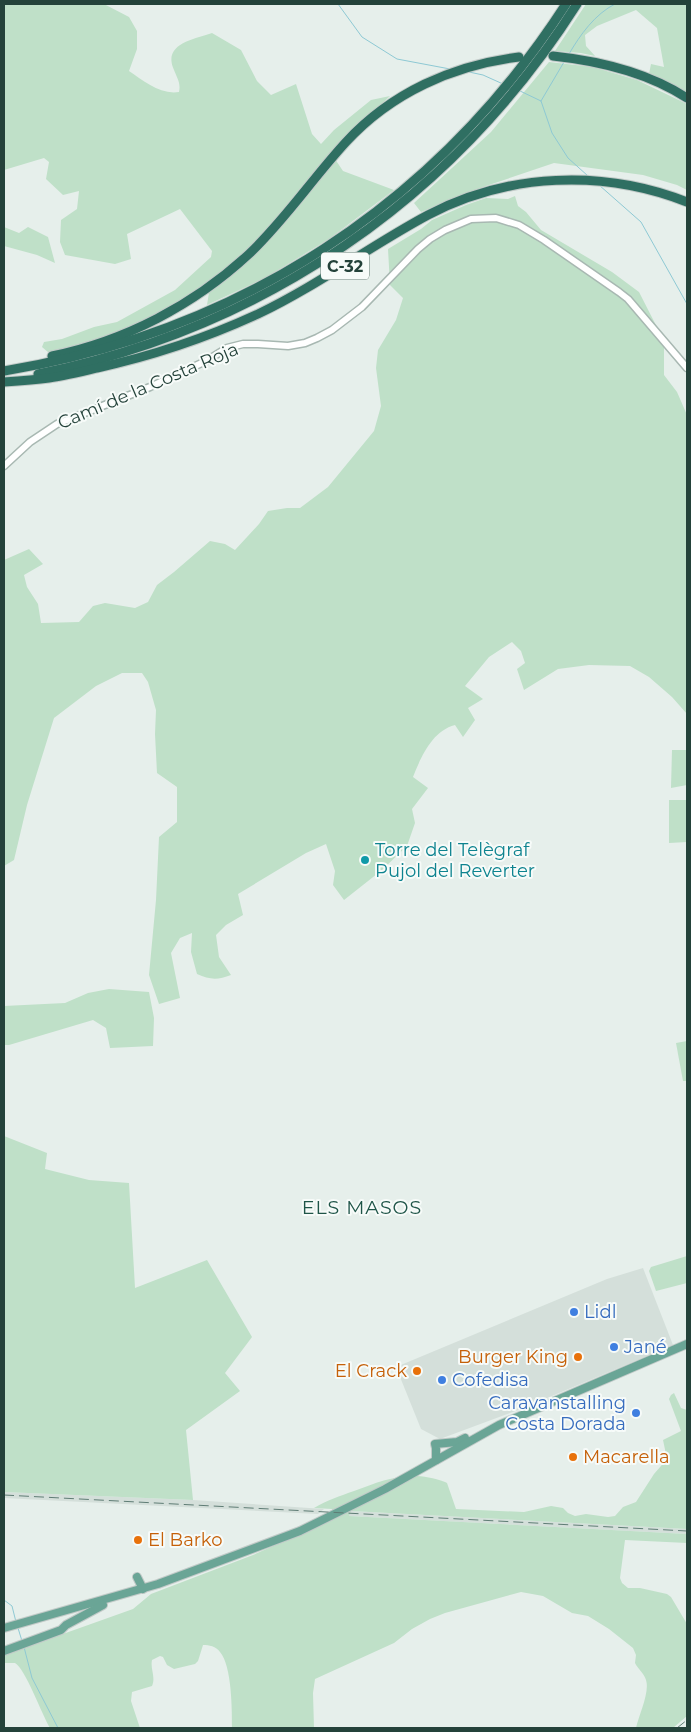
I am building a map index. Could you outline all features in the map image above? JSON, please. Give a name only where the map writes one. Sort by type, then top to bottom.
[{"type":"highway","points":[[4,371],[91,353],[178,324],[242,296],[322,250],[396,196],[464,134],[521,68],[566,4]]},
{"type":"highway","points":[[4,381],[73,367],[161,340],[264,296],[326,258],[401,204],[458,152],[500,108],[529,72],[577,4]]},
{"type":"highway","points":[[553,56],[592,61],[625,69],[662,84],[687,98]]},
{"type":"highway","points":[[4,365],[60,355],[110,340],[152,321],[179,306],[213,284],[248,254],[280,221],[346,142],[389,105],[424,84],[455,71],[483,63],[519,57]]},
{"type":"highway","name":"C-32","points":[[4,381],[50,378],[106,366],[172,348],[216,332],[258,314],[299,293],[428,216],[459,201],[490,191],[531,182],[588,180],[646,188],[687,202]]},
{"type":"main road","points":[[4,1628],[143,1589],[300,1531],[385,1489],[477,1436],[687,1344]]},
{"type":"main road","points":[[436,1460],[435,1444],[457,1442],[477,1436]]},
{"type":"main road","points":[[137,1578],[143,1589]]},
{"type":"main road","points":[[4,1651],[61,1630],[95,1608],[114,1601],[116,1597]]},
{"type":"street","name":"Camí de la Costa Roja","points":[[4,466],[30,442],[56,424],[150,387],[227,348],[242,344],[288,346],[305,343],[325,334],[362,307],[430,239],[445,230],[477,218],[504,220],[530,230],[619,292],[628,299],[687,368]]},
{"type":"shaded area","points":[[643,1268],[673,1345],[521,1409],[440,1439],[421,1429],[396,1367],[607,1279]]},
{"type":"shaded area","points":[[4,1492],[193,1500],[324,1509],[318,1514],[4,1498]]},
{"type":"shaded area","points":[[350,1511],[687,1529],[687,1534],[349,1516]]},
{"type":"green space","points":[[4,4],[104,4],[129,17],[137,31],[137,49],[129,71],[152,86],[172,92],[179,92],[178,81],[171,61],[172,54],[176,48],[189,40],[212,33],[241,50],[257,81],[271,95],[296,84],[312,134],[321,144],[334,130],[371,100],[390,96],[331,153],[343,171],[394,190],[329,239],[265,278],[207,305],[211,280],[156,316],[101,339],[49,353],[42,347],[44,342],[62,339],[94,327],[117,322],[175,290],[211,257],[212,251],[180,209],[127,234],[131,259],[115,264],[65,255],[60,242],[61,220],[77,209],[79,191],[63,195],[46,179],[49,162],[44,158],[4,170]]},
{"type":"green space","points":[[586,4],[687,4],[687,94],[676,86],[649,74],[651,64],[664,67],[657,28],[636,10],[597,26],[585,35],[586,46],[595,56],[555,51]]},
{"type":"green space","points":[[549,62],[593,67],[637,80],[687,104],[687,190],[677,185],[643,175],[554,163],[486,186],[421,212],[414,203],[491,132]]},
{"type":"green space","points":[[515,196],[518,206],[526,212],[541,230],[612,272],[639,292],[664,341],[664,375],[677,392],[687,415],[687,714],[672,697],[649,677],[630,666],[589,665],[558,669],[524,690],[517,669],[525,663],[521,651],[512,642],[489,657],[465,686],[483,699],[468,708],[475,720],[463,737],[455,725],[447,728],[434,739],[424,753],[413,777],[428,788],[412,809],[415,823],[407,846],[382,870],[344,900],[333,885],[335,871],[326,844],[306,853],[238,894],[243,915],[226,925],[216,935],[219,957],[231,975],[214,979],[197,974],[191,952],[192,933],[180,938],[171,953],[180,998],[159,1004],[149,975],[156,900],[159,837],[177,822],[177,787],[157,773],[156,710],[148,682],[142,673],[122,673],[96,686],[54,718],[27,805],[14,860],[4,866],[4,560],[29,549],[43,564],[24,575],[27,587],[38,604],[41,623],[79,622],[93,606],[105,603],[135,608],[148,602],[157,585],[210,541],[225,544],[235,550],[259,524],[268,511],[300,508],[328,487],[374,431],[381,406],[376,368],[378,350],[396,320],[403,298],[390,285],[388,249],[432,220],[466,205],[486,198],[508,199]]},
{"type":"green space","points":[[4,227],[19,233],[28,227],[48,237],[55,263],[37,255],[4,246]]},
{"type":"green space","points":[[672,750],[687,750],[687,785],[671,788]]},
{"type":"green space","points":[[669,800],[687,800],[687,842],[669,843]]},
{"type":"green space","points":[[109,989],[149,992],[154,1018],[153,1046],[110,1048],[106,1028],[93,1020],[4,1045],[4,1006],[65,1003],[88,993]]},
{"type":"green space","points":[[687,1041],[687,1081],[683,1081],[676,1043]]},
{"type":"green space","points":[[4,1136],[47,1153],[45,1169],[89,1180],[129,1183],[135,1288],[207,1260],[252,1337],[225,1373],[240,1391],[186,1430],[193,1500],[4,1492]]},
{"type":"green space","points":[[687,1256],[687,1283],[656,1291],[649,1271],[651,1267]]},
{"type":"green space","points":[[674,1393],[681,1408],[687,1410],[687,1529],[351,1511],[349,1516],[687,1534],[687,1543],[625,1540],[620,1578],[622,1583],[628,1588],[640,1588],[667,1594],[671,1597],[687,1624],[687,1716],[673,1728],[636,1728],[647,1685],[644,1675],[635,1663],[636,1655],[633,1648],[609,1629],[588,1616],[572,1613],[543,1596],[521,1592],[430,1619],[412,1629],[394,1643],[315,1679],[313,1693],[314,1728],[232,1728],[227,1667],[220,1652],[210,1646],[203,1645],[198,1661],[195,1664],[174,1669],[167,1665],[163,1657],[160,1656],[152,1660],[152,1686],[132,1692],[131,1701],[140,1728],[50,1728],[24,1673],[15,1663],[4,1663],[4,1655],[133,1609],[151,1594],[253,1555],[336,1518],[332,1509],[314,1508],[334,1498],[387,1479],[421,1476],[445,1482],[456,1509],[524,1512],[551,1506],[563,1508],[575,1516],[586,1514],[615,1516],[623,1507],[636,1502],[654,1474],[667,1459],[663,1440],[681,1431],[669,1399]]},
{"type":"waterway","points":[[338,4],[362,37],[397,59],[450,69]]},
{"type":"waterway","points":[[569,54],[589,26],[601,13],[615,4]]},
{"type":"waterway","points":[[541,101],[564,62]]},
{"type":"waterway","points":[[469,72],[483,75],[503,84]]},
{"type":"waterway","points":[[518,90],[541,101],[552,133],[568,158],[588,176]]},
{"type":"waterway","points":[[599,185],[641,222],[687,304]]},
{"type":"waterway","points":[[4,1600],[12,1606],[16,1622]]},
{"type":"waterway","points":[[18,1628],[22,1641]]},
{"type":"waterway","points":[[24,1647],[32,1678],[58,1728]]},
{"type":"railway","points":[[4,1495],[687,1531]]},
{"type":"railway","points":[[677,1728],[687,1720]]},
{"type":"place","name":"Torre del Telègraf Pujol del Reverter","points":[[365,860]]},
{"type":"place","name":"Lidl","points":[[574,1312]]},
{"type":"place","name":"Jané","points":[[614,1347]]},
{"type":"place","name":"Burger King","points":[[578,1357]]},
{"type":"place","name":"El Crack","points":[[417,1371]]},
{"type":"place","name":"Cofedisa","points":[[442,1380]]},
{"type":"place","name":"Caravanstalling Costa Dorada","points":[[636,1413]]},
{"type":"place","name":"Macarella","points":[[573,1457]]},
{"type":"place","name":"El Barko","points":[[138,1540]]},
{"type":"district","name":"ELS MASOS","points":[[362,1207]]}]
